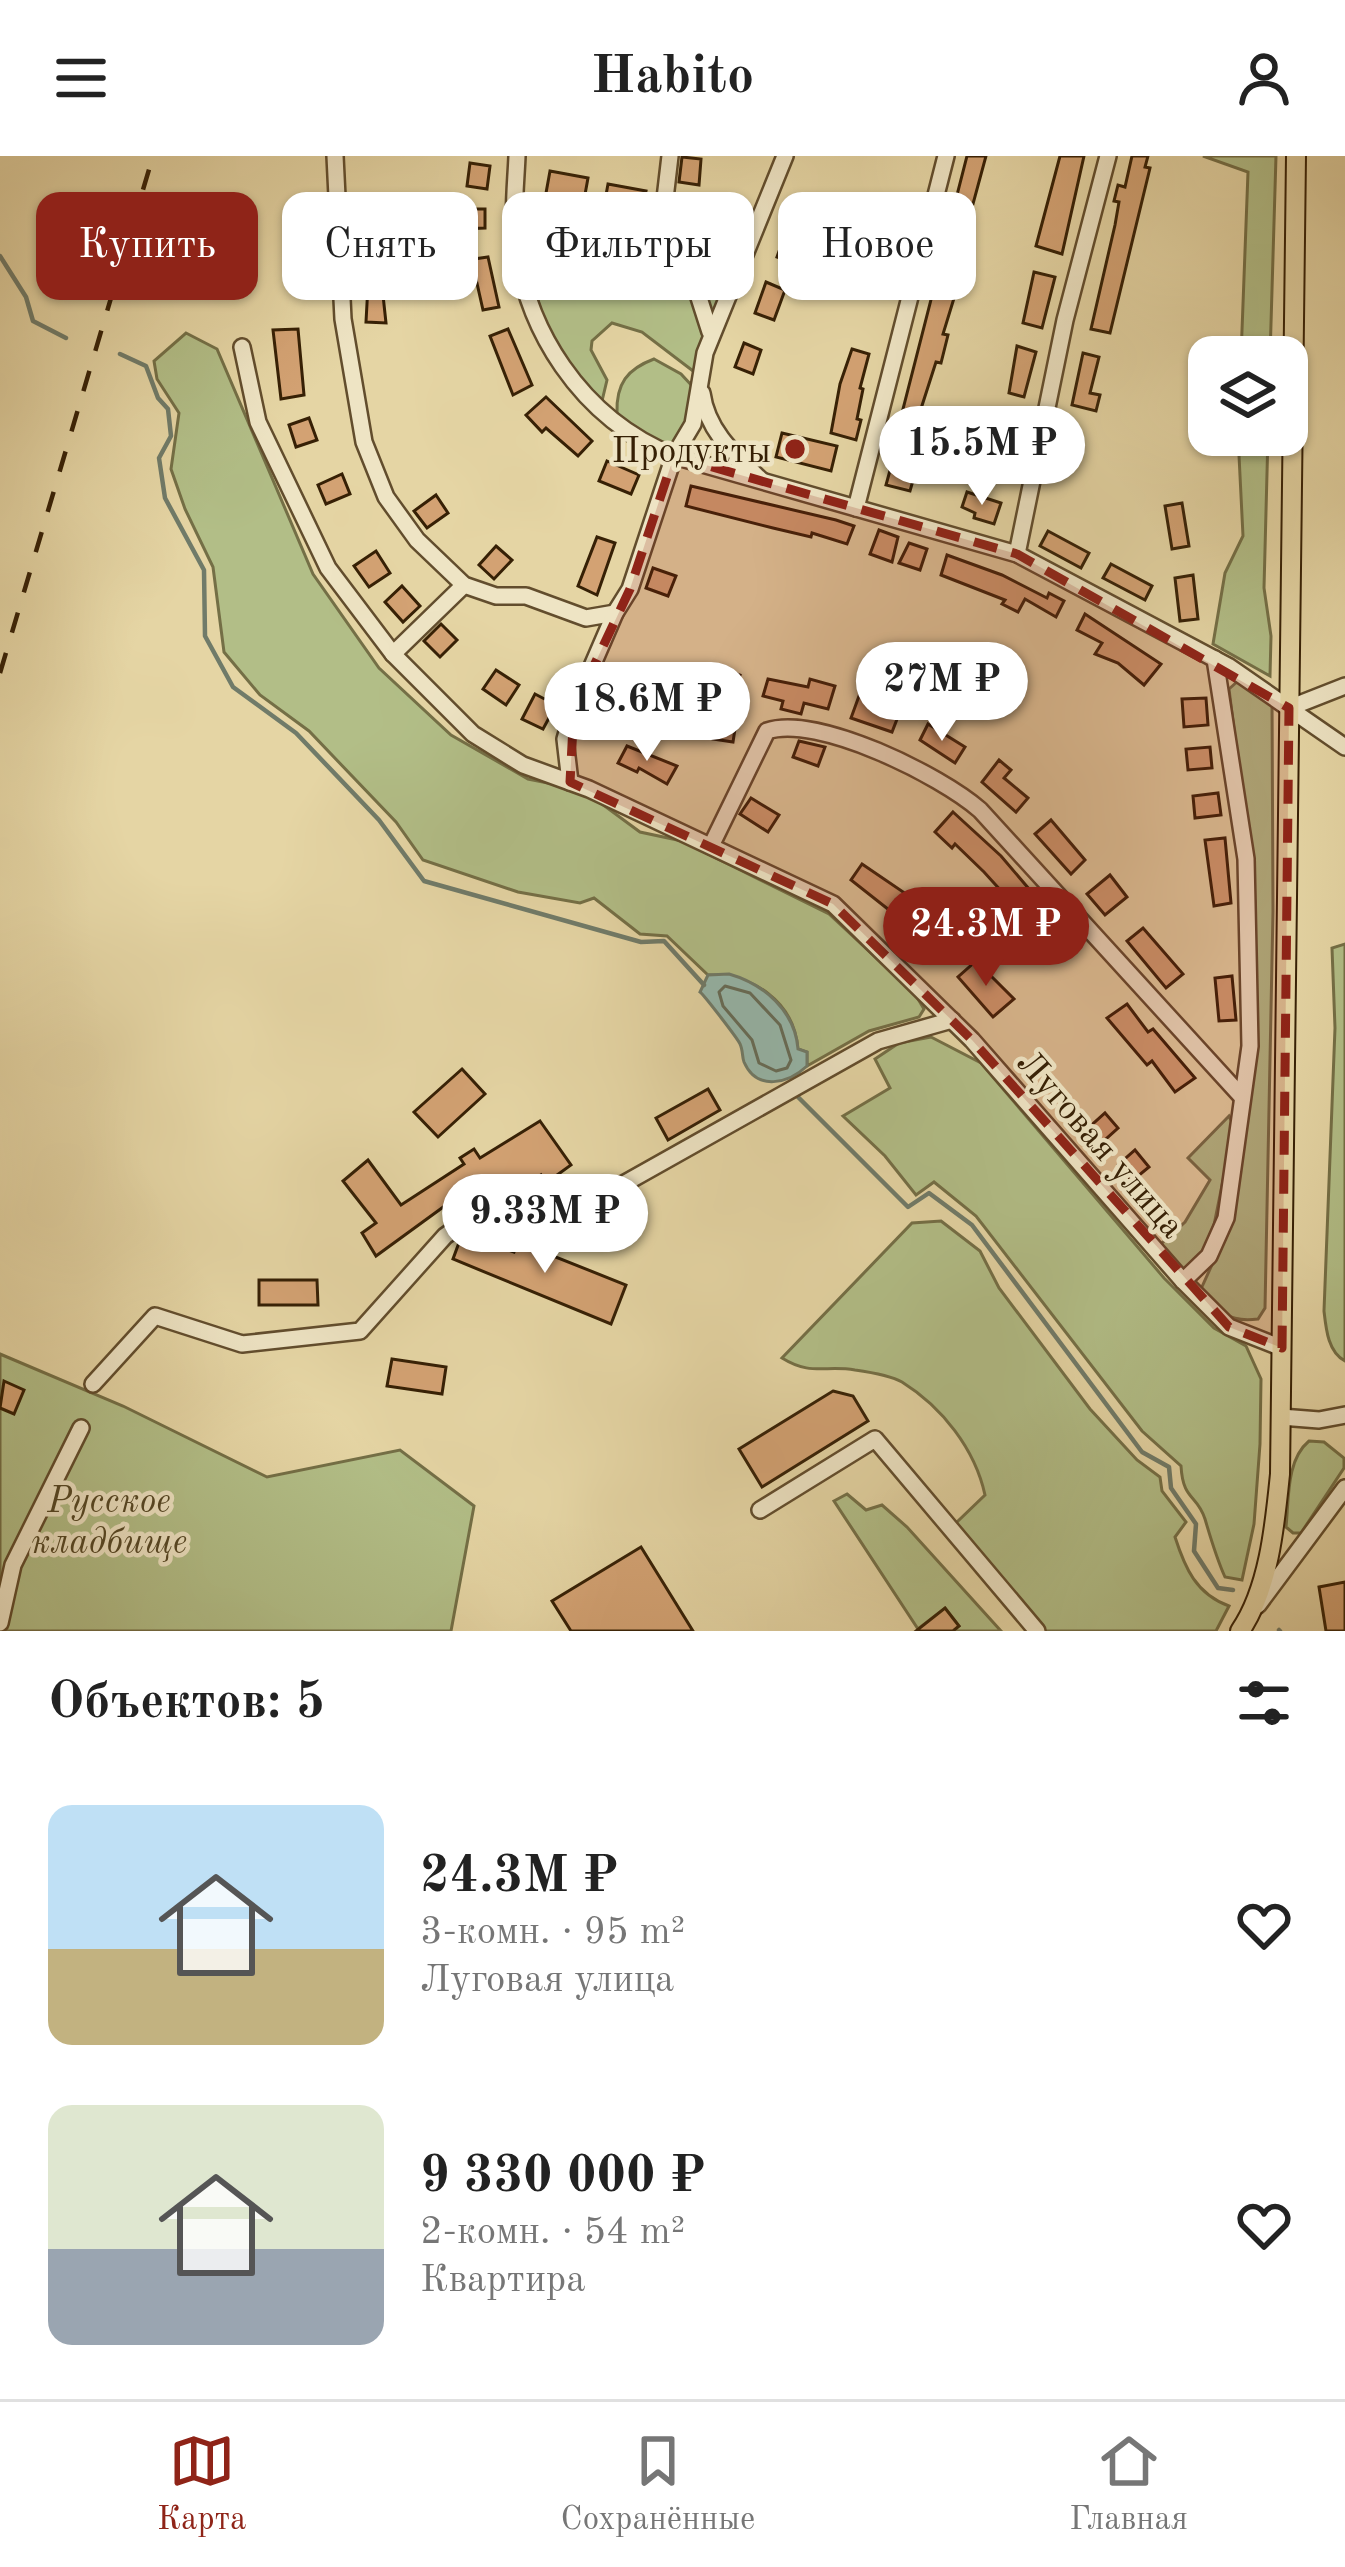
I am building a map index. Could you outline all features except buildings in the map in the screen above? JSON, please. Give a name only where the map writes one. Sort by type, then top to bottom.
[{"type":"main road","points":[[1243,1627],[1264,1568],[1276,1512],[1281,1418],[1296,156]]},
{"type":"street","points":[[334,156],[343,319],[364,442],[386,497],[417,540],[464,585],[496,596],[526,596],[586,618],[615,613]]},
{"type":"street","points":[[515,192],[517,156]]},
{"type":"street","points":[[666,192],[670,156]]},
{"type":"street","points":[[754,231],[785,156]]},
{"type":"street","points":[[856,508],[946,156]]},
{"type":"street","points":[[1017,554],[1065,320],[1108,156]]},
{"type":"street","points":[[528,300],[548,348],[598,408],[629,434],[674,456],[1017,554],[1215,659],[1345,747]]},
{"type":"street","points":[[702,300],[710,340]]},
{"type":"street","points":[[570,782],[565,739],[574,708],[630,589],[674,456],[693,424],[710,340],[726,300]]},
{"type":"street","name":"Луговая улица","points":[[242,347],[258,422],[328,568],[393,654],[472,734],[523,765],[570,782],[833,904],[952,1019],[1229,1327],[1282,1348]]},
{"type":"street","points":[[700,383],[704,408],[725,446],[764,482]]},
{"type":"street","points":[[393,654],[464,585]]},
{"type":"street","points":[[1183,1281],[1210,1256],[1226,1218],[1250,1046],[1246,859],[1215,659]]},
{"type":"street","points":[[1289,708],[1345,686]]},
{"type":"street","points":[[711,847],[766,731],[806,727],[912,766],[956,789],[980,810],[1242,1097]]},
{"type":"street","points":[[93,1384],[155,1316],[242,1344],[361,1331],[445,1236],[480,1211],[538,1232],[878,1041],[952,1019]]},
{"type":"street","points":[[1281,1418],[1319,1420],[1345,1415]]},
{"type":"street","points":[[0,1623],[13,1565],[81,1428]]},
{"type":"street","points":[[760,1510],[875,1439],[1037,1631]]},
{"type":"street","points":[[1243,1627],[1345,1488]]},
{"type":"highlighted area","points":[[674,456],[1017,554],[1289,708],[1282,1348],[1229,1327],[972,1040],[833,904],[570,782],[574,708],[630,589]]},
{"type":"green space","points":[[1203,156],[1276,156],[1271,336],[1242,336],[1248,172]]},
{"type":"green space","points":[[722,302],[705,327],[697,374],[642,332],[612,323],[592,341],[591,350],[607,380],[602,401],[557,348],[539,303]]},
{"type":"green space","points":[[186,333],[217,349],[313,574],[379,668],[451,735],[528,779],[568,787],[602,804],[640,832],[682,841],[829,914],[915,994],[924,1009],[919,1017],[869,1031],[807,1066],[807,1052],[798,1049],[780,1004],[755,985],[708,975],[667,936],[640,934],[594,898],[580,903],[518,892],[423,860],[396,822],[309,731],[260,695],[224,652],[213,567],[171,469],[179,413],[157,379],[154,361]]},
{"type":"green space","points":[[654,359],[681,374],[694,388],[692,411],[674,449],[630,426],[617,413],[625,379]]},
{"type":"green space","points":[[1239,456],[1267,456],[1264,588],[1271,636],[1270,676],[1213,644],[1225,573],[1243,536]]},
{"type":"green space","points":[[1238,681],[1272,697],[1265,1308],[1258,1319],[1248,1320],[1225,1314],[1201,1289],[1234,1216],[1245,1123],[1255,902],[1229,689]]},
{"type":"green space","points":[[1345,944],[1345,1361],[1331,1346],[1324,1311],[1335,1028],[1332,948]]},
{"type":"green space","points":[[931,1037],[981,1063],[1164,1278],[1214,1328],[1246,1346],[1261,1379],[1260,1444],[1254,1524],[1242,1580],[1225,1577],[1202,1511],[1184,1486],[1181,1466],[1142,1431],[976,1216],[934,1182],[916,1195],[885,1156],[843,1116],[890,1088],[875,1059],[899,1043]]},
{"type":"green space","points":[[1229,1116],[1234,1126],[1214,1225],[1203,1251],[1182,1271],[1161,1244],[1185,1222],[1210,1180],[1188,1158]]},
{"type":"green space","points":[[941,1221],[980,1251],[999,1288],[1090,1409],[1137,1460],[1160,1477],[1162,1491],[1186,1522],[1175,1537],[1188,1569],[1208,1595],[1229,1606],[1216,1631],[1030,1631],[953,1541],[957,1522],[985,1495],[965,1446],[943,1417],[917,1392],[892,1377],[810,1368],[782,1358],[912,1223]]},
{"type":"green space","name":"Русское кладбище","points":[[0,1354],[123,1406],[267,1477],[400,1450],[474,1506],[451,1631],[0,1631]]},
{"type":"green space","points":[[1309,1441],[1324,1442],[1344,1458],[1344,1468],[1301,1533],[1293,1533],[1286,1527],[1290,1481],[1296,1459]]},
{"type":"green space","points":[[847,1494],[866,1510],[882,1505],[907,1527],[1001,1631],[953,1631],[959,1626],[945,1608],[918,1629],[834,1501]]},
{"type":"water","points":[[729,974],[765,992],[784,1011],[798,1049],[807,1052],[807,1066],[800,1072],[774,1082],[750,1071],[738,1040],[700,992],[708,975]]},
{"type":"waterway","points":[[0,256],[26,297],[33,321],[66,338]]},
{"type":"waterway","points":[[120,354],[146,366],[158,398],[168,409],[171,436],[159,458],[165,498],[204,570],[205,636],[233,687],[296,733],[379,820],[424,881],[641,942],[664,941],[704,985]]},
{"type":"waterway","points":[[796,1095],[908,1207],[929,1193],[972,1225],[1142,1452],[1169,1467],[1171,1488],[1196,1524],[1194,1551],[1218,1588],[1233,1590]]},
{"type":"railway","points":[[0,673],[153,156]]},
{"type":"place","name":"Продукты","points":[[795,449]]}]
